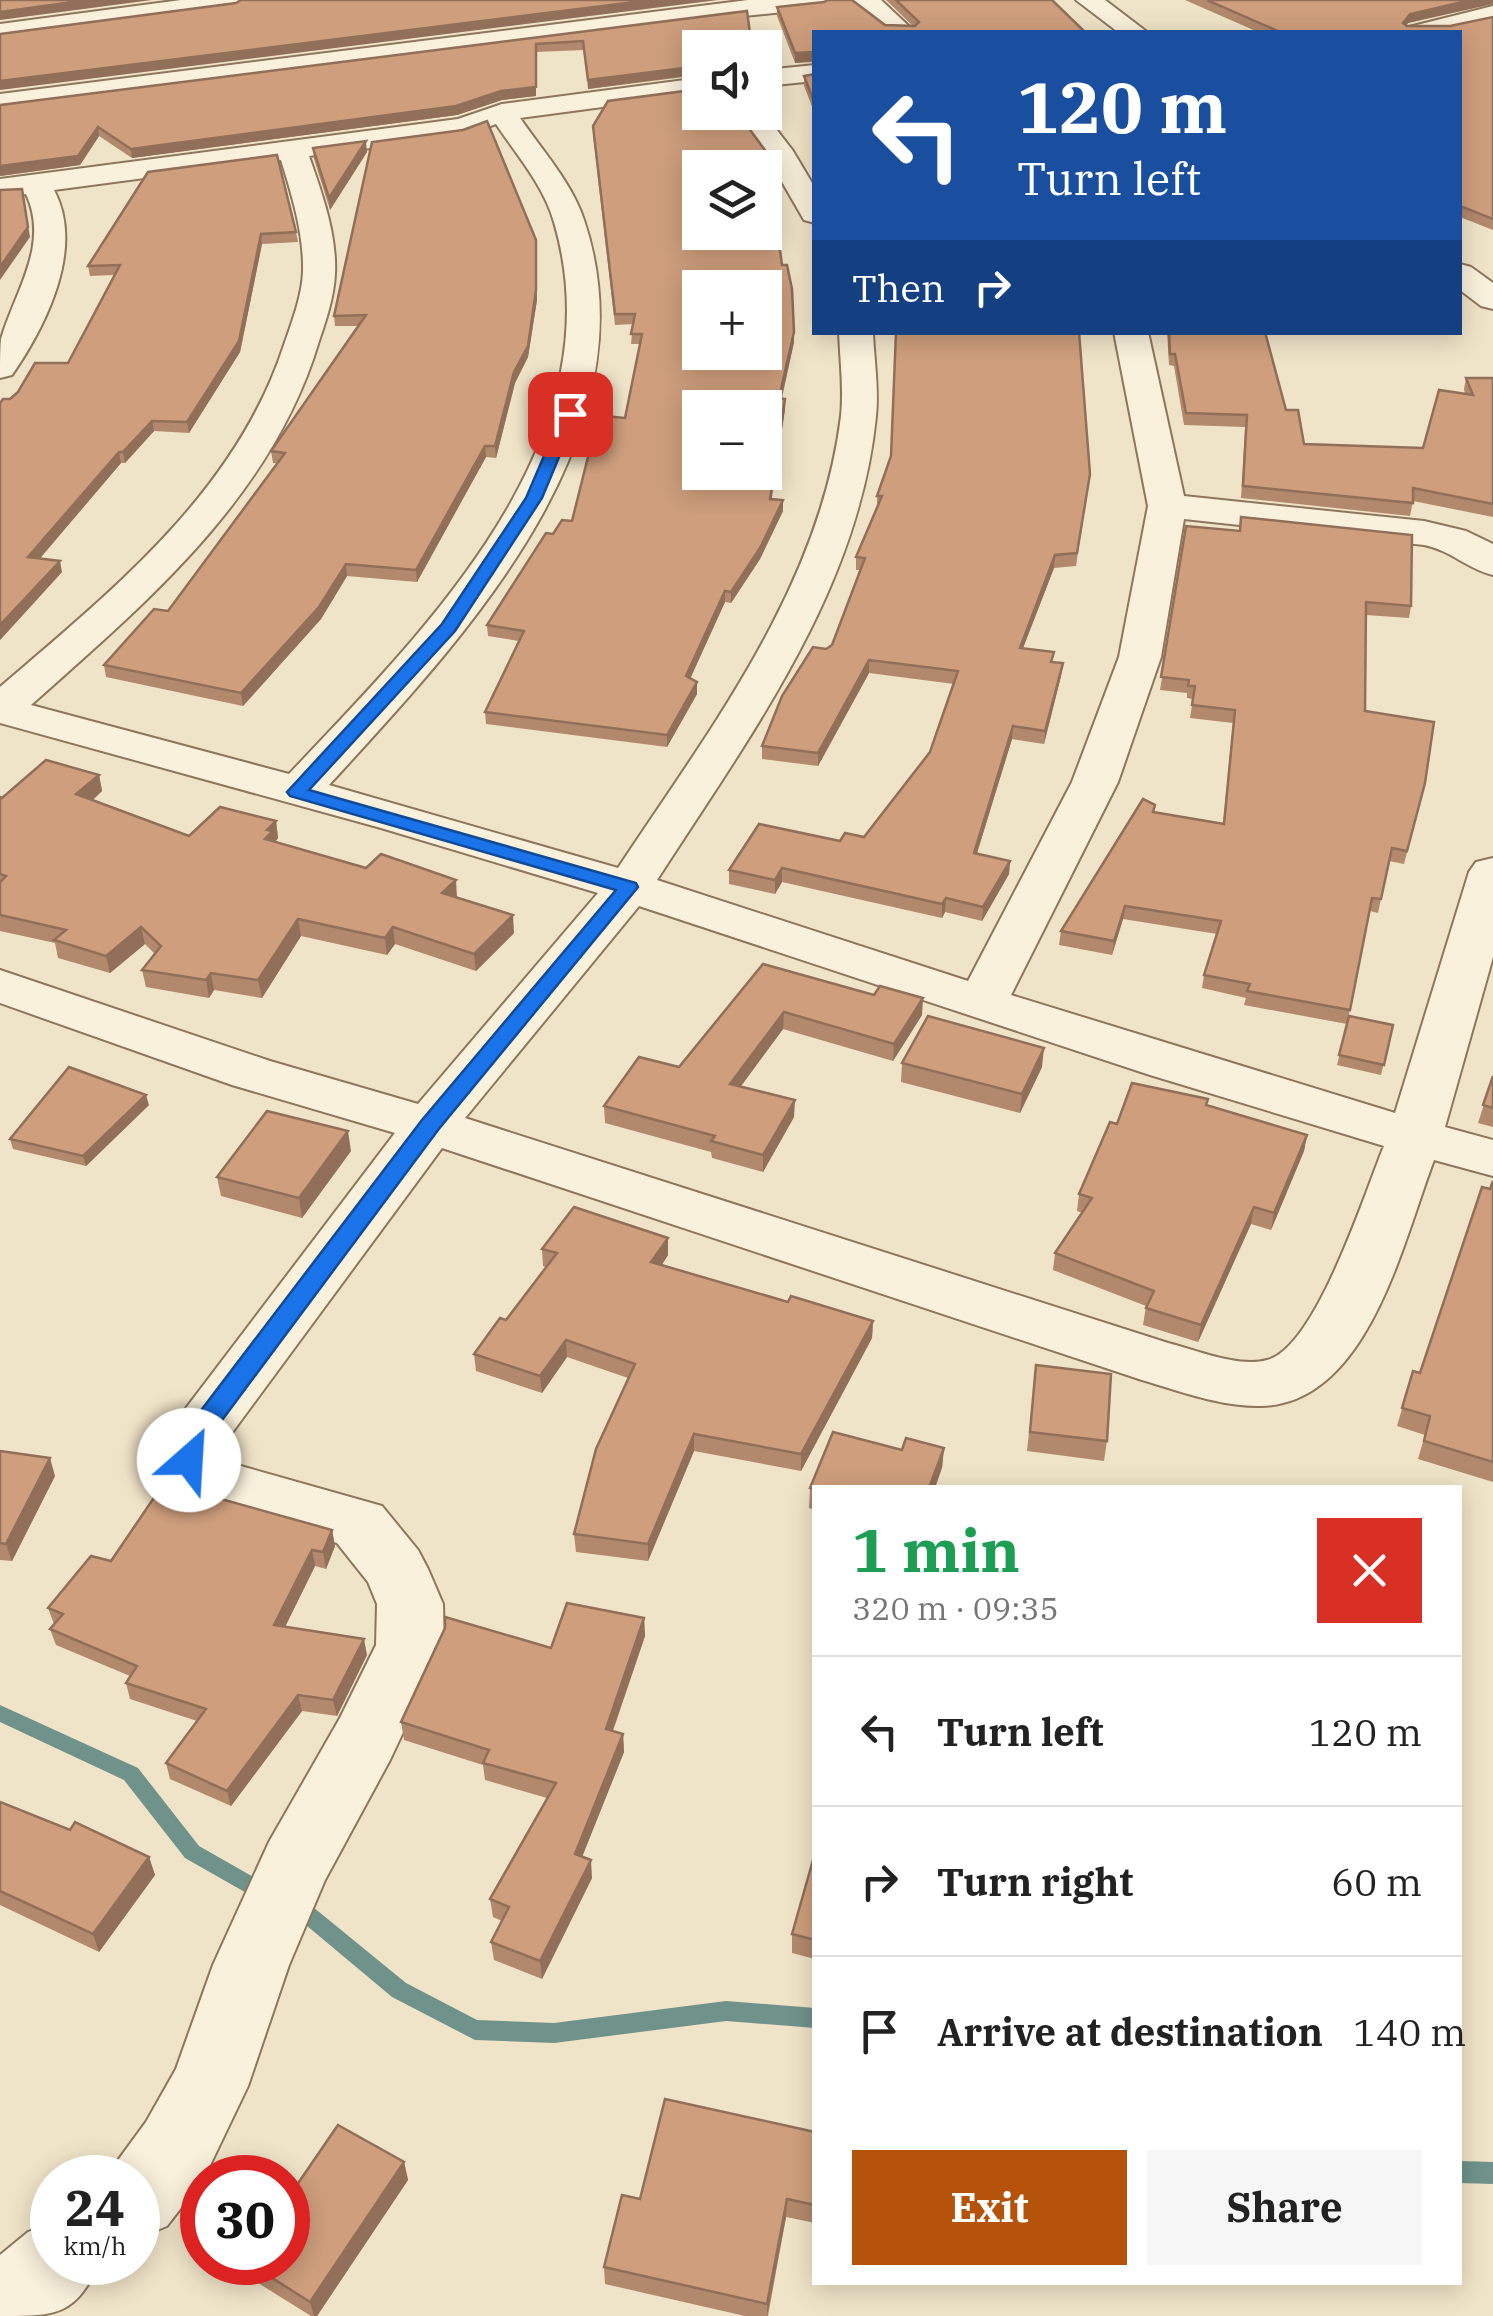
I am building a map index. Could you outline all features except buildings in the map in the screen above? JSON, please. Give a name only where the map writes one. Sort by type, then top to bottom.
[{"type":"street","points":[[0,32],[238,0]]},
{"type":"street","points":[[0,102],[636,20],[823,0]]},
{"type":"street","points":[[859,0],[872,4],[900,30]]},
{"type":"street","points":[[1089,0],[1131,30]]},
{"type":"street","points":[[1427,30],[1491,15]]},
{"type":"street","points":[[782,76],[812,73]]},
{"type":"street","points":[[0,188],[464,127],[502,112],[682,88]]},
{"type":"street","points":[[297,792],[448,628],[534,498],[570,414],[584,337],[580,268],[569,219],[502,112]]},
{"type":"street","points":[[762,130],[812,209]]},
{"type":"street","points":[[0,710],[151,576],[226,490],[272,419],[301,354],[320,272],[312,211],[292,149]]},
{"type":"street","points":[[0,368],[20,340],[44,267],[48,212],[36,184]]},
{"type":"street","points":[[1462,275],[1493,298]]},
{"type":"street","points":[[160,2168],[208,2086],[251,1964],[295,1865],[366,1740],[410,1645],[410,1604],[395,1570],[359,1524],[210,1482],[195,1472],[189,1460],[189,1445],[430,1125],[628,887],[754,695],[808,593],[840,510],[859,414],[856,335]]},
{"type":"street","points":[[982,1002],[1096,782],[1140,658],[1167,506],[1132,335]]},
{"type":"street","points":[[1167,506],[1452,539],[1493,531]]},
{"type":"street","points":[[1452,539],[1493,563]]},
{"type":"street","points":[[0,710],[628,887],[982,1002],[1493,1158]]},
{"type":"street","points":[[2,990],[1163,1364],[1260,1384],[1287,1380],[1306,1366],[1344,1319],[1415,1137],[1493,872]]},
{"type":"street","points":[[0,2309],[30,2285]]},
{"type":"waterway","points":[[0,1713],[131,1774],[192,1852],[257,1889]]},
{"type":"waterway","points":[[295,1904],[399,1990],[475,2030],[554,2033],[726,2011],[812,2018]]},
{"type":"waterway","points":[[1462,2172],[1493,2173]]},
{"type":"route","points":[[189,1460],[189,1445],[430,1125],[628,887],[297,792],[448,628],[534,498],[570,414]]}]
